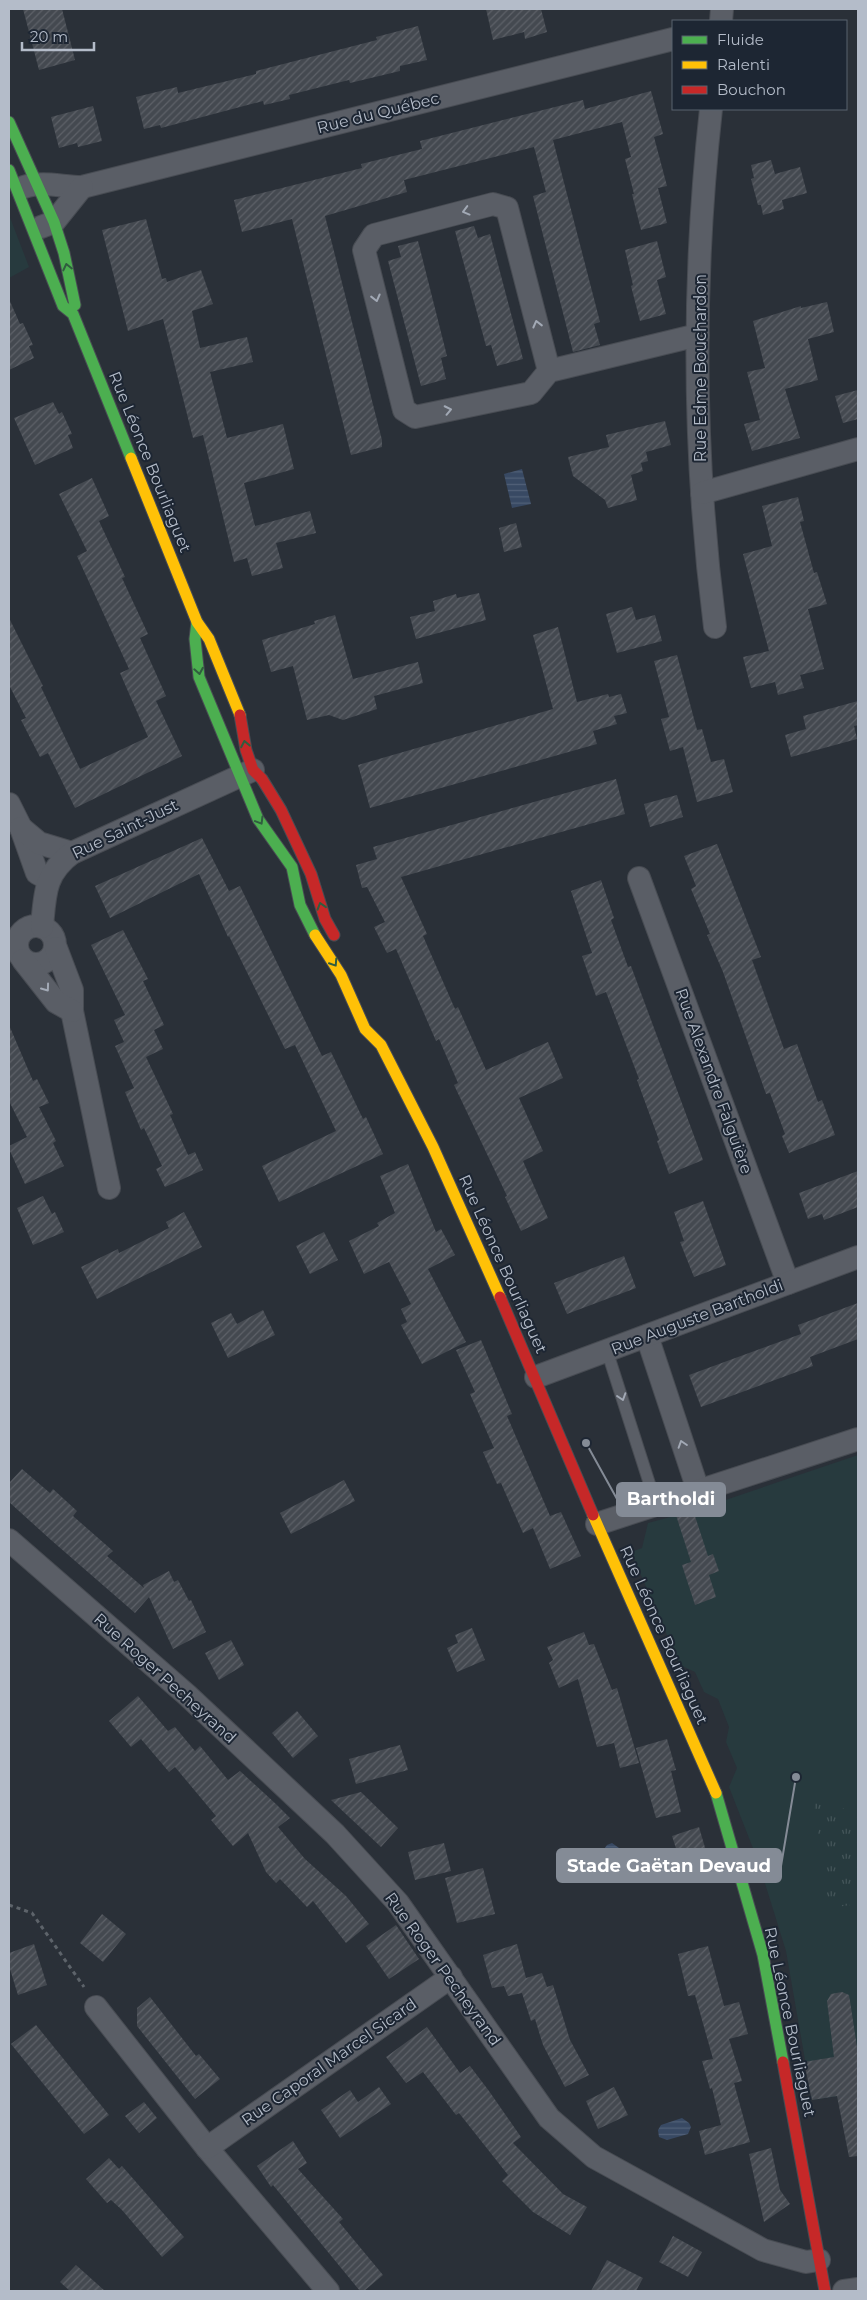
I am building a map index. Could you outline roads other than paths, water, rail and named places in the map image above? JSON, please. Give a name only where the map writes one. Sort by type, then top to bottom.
[{"type":"main road","name":"Rue Léonce Bourliaguet","points":[[9,122],[32,230],[63,306],[73,314],[197,622],[209,639],[239,712],[246,750],[246,773]]},
{"type":"main road","name":"Rue Léonce Bourliaguet","points":[[21,181],[54,222],[76,301],[73,314]]},
{"type":"main road","name":"Rue Léonce Bourliaguet","points":[[197,622],[194,639],[199,677],[246,773],[258,819],[292,867],[300,904],[308,923],[341,975],[365,1029],[381,1044],[432,1147],[536,1377],[597,1524],[718,1798],[762,1955],[825,2291]]},
{"type":"main road","name":"Rue Léonce Bourliaguet","points":[[246,773],[262,779],[281,810],[310,874],[325,919],[339,942]]},
{"type":"main road","name":"Rue Léonce Bourliaguet","points":[[380,1028],[381,1044]]},
{"type":"street","name":"Rue du Québec","points":[[21,181],[52,186],[82,187],[672,39]]},
{"type":"street","name":"Rue Edme Bouchardon","points":[[711,110],[702,235],[698,335],[698,458],[708,578],[715,628]]},
{"type":"street","points":[[32,230],[54,222],[82,187]]},
{"type":"street","points":[[549,372],[507,208],[493,204],[374,235],[364,250],[404,410],[415,417],[531,393],[549,372],[698,335]]},
{"type":"street","points":[[702,493],[858,449]]},
{"type":"street","name":"Rue Saint-Just","points":[[48,878],[58,864],[72,853],[246,773]]},
{"type":"street","points":[[9,804],[21,828],[37,872],[48,878],[42,927]]},
{"type":"street","points":[[21,828],[40,843],[72,853]]},
{"type":"street","name":"Rue Alexandre Falguière","points":[[639,878],[788,1283]]},
{"type":"street","points":[[72,1011],[56,1002],[16,952],[17,942],[24,931],[36,926],[42,927],[53,935],[72,990],[72,1011],[109,1188]]},
{"type":"street","points":[[16,952],[34,965],[46,962],[56,948]]},
{"type":"street","name":"Rue Auguste Bartholdi","points":[[536,1377],[858,1256]]},
{"type":"street","points":[[647,1336],[698,1490]]},
{"type":"street","points":[[597,1524],[858,1439]]},
{"type":"street","name":"Rue Roger Pecheyrand","points":[[9,1540],[187,1695],[335,1834],[398,1903],[548,2118],[594,2157],[763,2250],[820,2265]]},
{"type":"street","name":"Rue Caporal Marcel Sicard","points":[[207,2148],[451,1977]]},
{"type":"street","points":[[96,2007],[207,2148],[328,2291]]},
{"type":"street","points":[[844,2291],[858,2289]]},
{"type":"lane","points":[[607,1351],[656,1504]]},
{"type":"water","points":[[522,469],[531,504],[512,508],[504,474]]},
{"type":"water","points":[[612,1843],[619,1848],[617,1856],[610,1869],[600,1871],[595,1862],[607,1845]]},
{"type":"water","points":[[682,2118],[691,2127],[688,2134],[667,2140],[659,2137],[658,2130],[661,2125]]},
{"type":"place","name":"Bartholdi","points":[[586,1443]]},
{"type":"place","name":"Stade Gaëtan Devaud","points":[[796,1777]]}]
